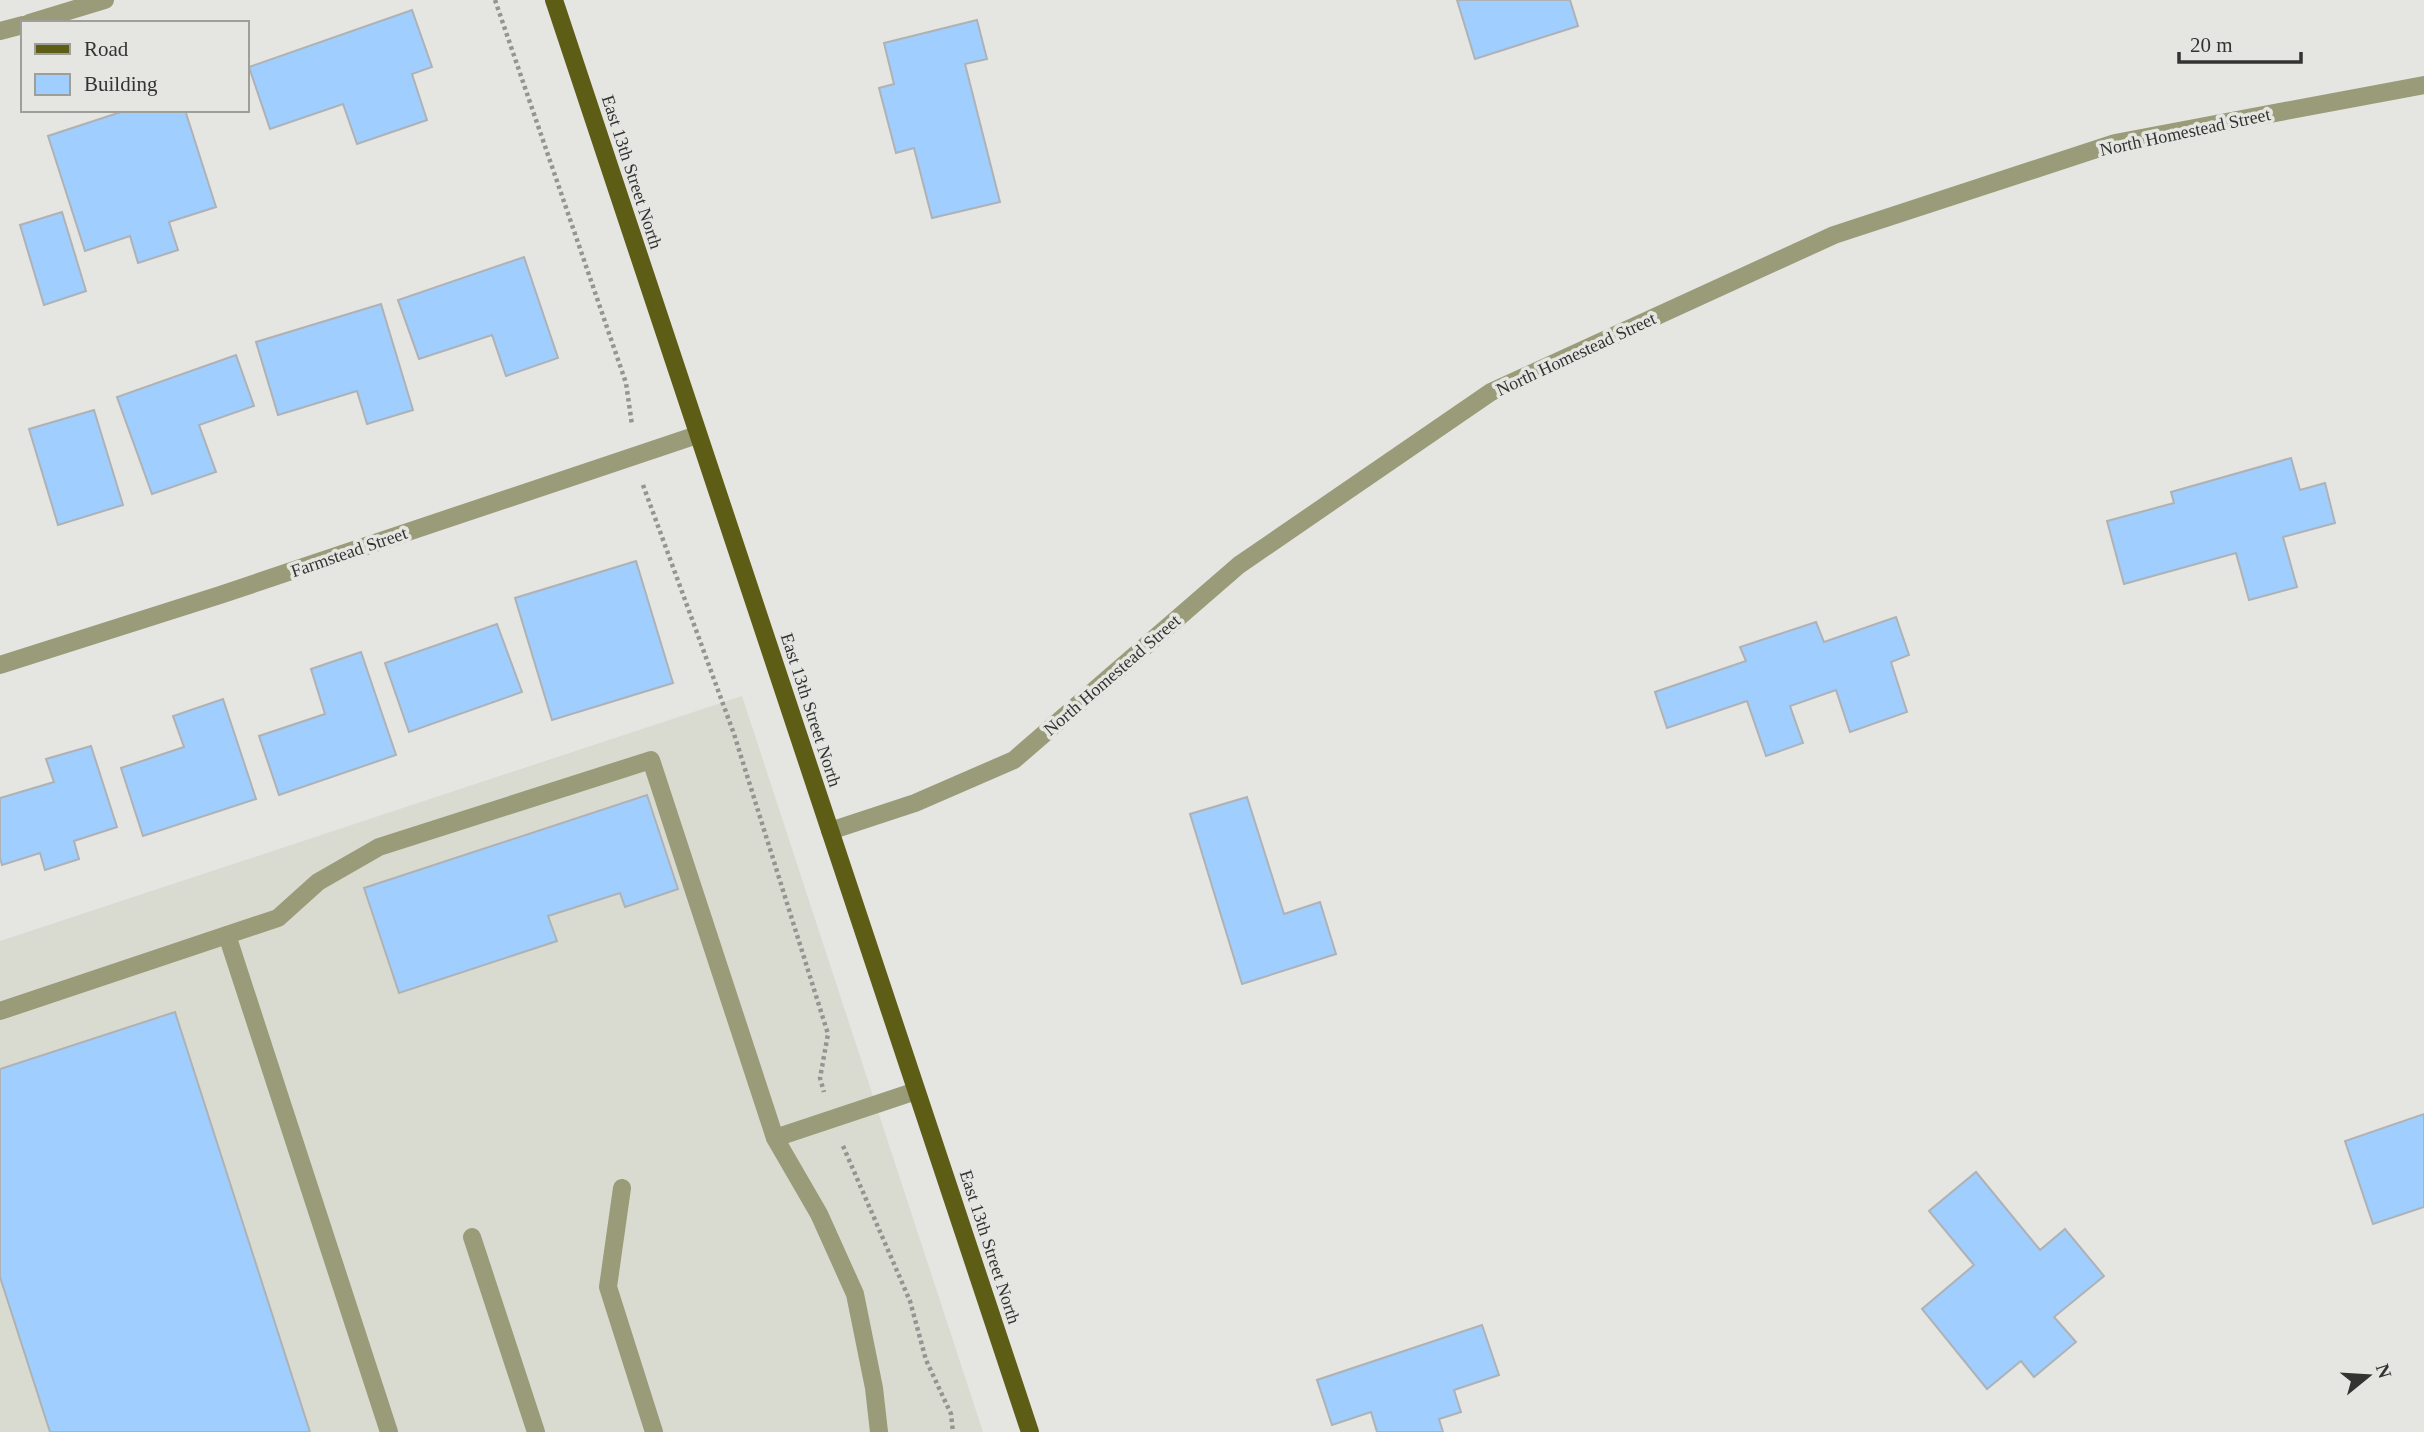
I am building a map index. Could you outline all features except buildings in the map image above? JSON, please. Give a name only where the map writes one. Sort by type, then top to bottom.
[{"type":"main road","name":"East 13th Street North","points":[[554,0],[1026,1431]]},
{"type":"street","points":[[36,21],[105,0]]},
{"type":"street","points":[[0,31],[21,25]]},
{"type":"street","name":"North Homestead Street","points":[[830,831],[915,803],[1014,760],[1240,565],[1491,392],[1834,235],[1860,226],[2115,143],[2424,85]]},
{"type":"street","name":"Farmstead Street","points":[[0,665],[220,595],[697,435]]},
{"type":"street","points":[[0,1012],[278,918],[318,882],[379,847],[651,760],[775,1138],[819,1214],[855,1294],[874,1388],[879,1432]]},
{"type":"street","points":[[226,935],[389,1432]]},
{"type":"street","points":[[775,1138],[916,1091]]},
{"type":"street","points":[[622,1188],[608,1287],[654,1432]]},
{"type":"street","points":[[472,1237],[536,1432]]},
{"type":"path","points":[[495,0],[626,383],[640,478],[734,734],[828,1034],[820,1078],[832,1119],[910,1301],[926,1360],[951,1415],[953,1432]]},
{"type":"shaded area","points":[[742,696],[983,1432],[0,1432],[0,941]]}]
